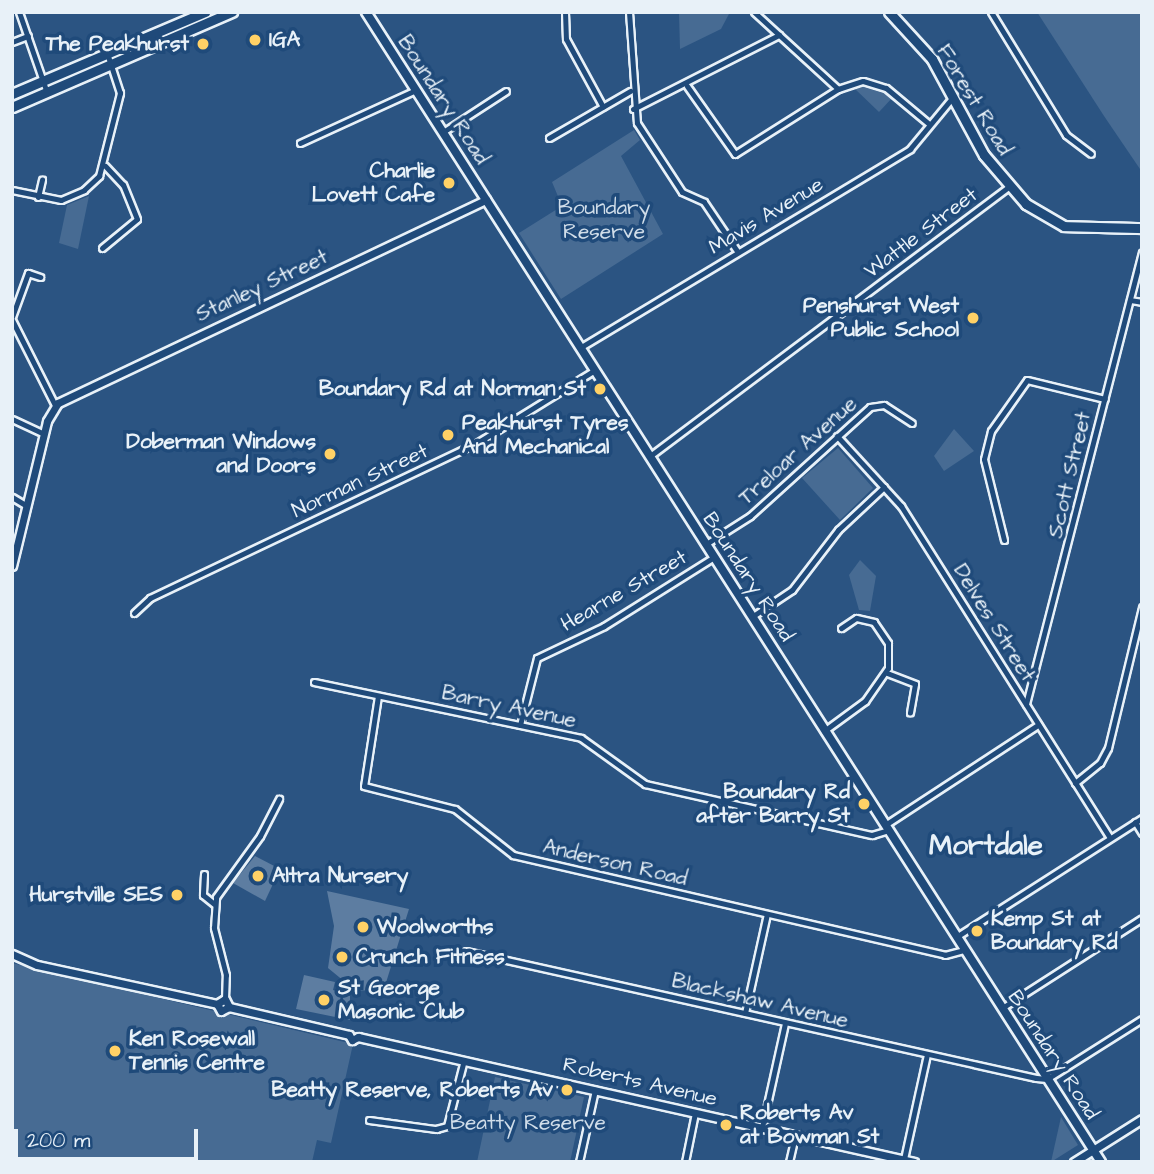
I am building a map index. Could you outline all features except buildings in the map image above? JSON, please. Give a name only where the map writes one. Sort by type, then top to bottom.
[{"type":"main road","points":[[12,94],[108,57],[205,12]]},
{"type":"main road","points":[[12,107],[112,67],[232,12]]},
{"type":"main road","name":"Boundary Road","points":[[366,12],[1101,1162]]},
{"type":"main road","name":"Forest Road","points":[[890,14],[932,59],[984,155],[1038,214],[1064,226],[1142,228]]},
{"type":"street","points":[[19,12],[47,93]]},
{"type":"street","points":[[565,12],[566,39],[603,107]]},
{"type":"street","points":[[629,12],[631,91],[636,123],[682,192],[704,202],[737,251]]},
{"type":"street","points":[[754,12],[838,89]]},
{"type":"street","points":[[991,12],[1066,135],[1091,154]]},
{"type":"street","points":[[633,109],[687,86],[779,35]]},
{"type":"street","points":[[12,42],[28,36]]},
{"type":"street","points":[[12,190],[38,197],[72,197],[105,166],[120,93],[108,57]]},
{"type":"street","points":[[687,86],[735,154],[838,89],[863,81],[886,88],[929,124]]},
{"type":"street","points":[[300,143],[416,90]]},
{"type":"street","points":[[443,132],[506,91]]},
{"type":"street","points":[[549,138],[631,91]]},
{"type":"street","name":"Mavis Avenue","points":[[581,347],[909,149],[954,96]]},
{"type":"street","points":[[102,248],[137,219],[124,184],[105,166]]},
{"type":"street","points":[[38,197],[43,179]]},
{"type":"street","name":"Wattle Street","points":[[650,456],[1010,186]]},
{"type":"street","name":"Stanley Street","points":[[55,405],[486,200]]},
{"type":"street","name":"Scott Street","points":[[1026,704],[1142,253]]},
{"type":"street","points":[[12,566],[44,434],[55,405],[12,318],[28,273],[40,277]]},
{"type":"street","points":[[1130,300],[1142,302]]},
{"type":"street","name":"Norman Street","points":[[134,613],[149,598],[475,444],[595,370]]},
{"type":"street","points":[[1004,540],[984,460],[991,431],[1027,380],[1105,399]]},
{"type":"street","name":"Treloar Avenue","points":[[706,544],[747,519],[876,404],[912,424]]},
{"type":"street","points":[[12,419],[44,434]]},
{"type":"street","name":"Delves Street","points":[[837,436],[884,487],[1110,838]]},
{"type":"street","points":[[753,617],[792,590],[838,530],[884,487]]},
{"type":"street","points":[[14,498],[28,506]]},
{"type":"street","name":"Hearne Street","points":[[520,725],[537,658],[604,626],[714,556]]},
{"type":"street","points":[[1075,783],[1100,763],[1108,748],[1142,607]]},
{"type":"street","points":[[824,730],[865,701],[887,673],[888,643],[878,626],[860,617],[841,628]]},
{"type":"street","points":[[887,673],[915,686],[924,687]]},
{"type":"street","name":"Barry Avenue","points":[[314,682],[593,743],[645,784],[872,835],[886,828]]},
{"type":"street","points":[[910,713],[915,686]]},
{"type":"street","name":"Anderson Road","points":[[378,695],[362,778],[368,789],[455,809],[517,857],[945,954],[964,950]]},
{"type":"street","points":[[886,828],[1038,725]]},
{"type":"street","points":[[217,1004],[221,1011],[229,1007],[225,999],[214,904],[222,883],[260,836],[279,799]]},
{"type":"street","points":[[956,937],[1142,818]]},
{"type":"street","points":[[1135,822],[1142,833]]},
{"type":"street","points":[[204,874],[203,895],[214,904]]},
{"type":"street","points":[[745,1013],[768,914]]},
{"type":"street","points":[[1002,1008],[1142,918]]},
{"type":"street","name":"Blackshaw Avenue","points":[[466,951],[1047,1079]]},
{"type":"street","points":[[12,954],[37,965],[217,1004],[225,999]]},
{"type":"street","name":"Roberts Avenue","points":[[229,1007],[349,1035],[355,1031],[358,1037],[914,1162]]},
{"type":"street","points":[[1047,1079],[1142,1019]]},
{"type":"street","points":[[762,1127],[785,1023]]},
{"type":"street","points":[[904,1159],[927,1054]]},
{"type":"street","points":[[369,1120],[436,1129],[447,1126],[464,1060]]},
{"type":"street","points":[[579,1162],[595,1090]]},
{"type":"street","points":[[685,1162],[695,1113]]},
{"type":"street","points":[[1074,1162],[1142,1119]]},
{"type":"street","points":[[789,1162],[795,1135]]},
{"type":"green space","points":[[679,12],[730,12],[721,29],[680,49]]},
{"type":"green space","points":[[1037,12],[1142,12],[1142,172],[1104,116]]},
{"type":"green space","points":[[864,85],[884,90],[893,97],[879,112],[854,88]]},
{"type":"green space","name":"Boundary Reserve","points":[[634,130],[640,140],[621,156],[663,234],[561,299],[519,233],[562,206],[552,182]]},
{"type":"green space","points":[[89,196],[78,249],[59,243],[67,205]]},
{"type":"green space","points":[[954,429],[974,451],[944,471],[934,456]]},
{"type":"green space","points":[[838,448],[873,488],[840,520],[802,478]]},
{"type":"green space","points":[[860,560],[876,576],[870,611],[859,610],[849,575]]},
{"type":"green space","points":[[12,963],[353,1044],[331,1143],[317,1140],[312,1162],[12,1162]]},
{"type":"green space","name":"Beatty Reserve","points":[[495,1077],[584,1097],[570,1162],[477,1162]]},
{"type":"green space","points":[[1061,1117],[1078,1145],[1051,1162]]},
{"type":"place","name":"IGA","points":[[255,40]]},
{"type":"place","name":"The Peakhurst","points":[[203,44]]},
{"type":"place","name":"Charlie Lovett Cafe","points":[[449,183]]},
{"type":"place","name":"Penshurst West Public School","points":[[973,318]]},
{"type":"place","name":"Boundary Rd at Norman St","points":[[600,389]]},
{"type":"place","name":"Peakhurst Tyres And Mechanical","points":[[448,435]]},
{"type":"place","name":"Doberman Windows and Doors","points":[[330,454]]},
{"type":"place","name":"Boundary Rd after Barry St","points":[[864,804]]},
{"type":"place","name":"Altra Nursery","points":[[258,876]]},
{"type":"place","name":"Hurstville SES","points":[[177,895]]},
{"type":"place","name":"Woolworths","points":[[363,927]]},
{"type":"place","name":"Kemp St at Boundary Rd","points":[[977,931]]},
{"type":"place","name":"Crunch Fitness","points":[[342,957]]},
{"type":"place","name":"St George Masonic Club","points":[[324,1000]]},
{"type":"place","name":"Ken Rosewall Tennis Centre","points":[[115,1051]]},
{"type":"place","name":"Beatty Reserve, Roberts Av","points":[[567,1090]]},
{"type":"place","name":"Roberts Av at Bowman St","points":[[726,1125]]},
{"type":"district","name":"Mortdale","points":[[986,846]]}]
